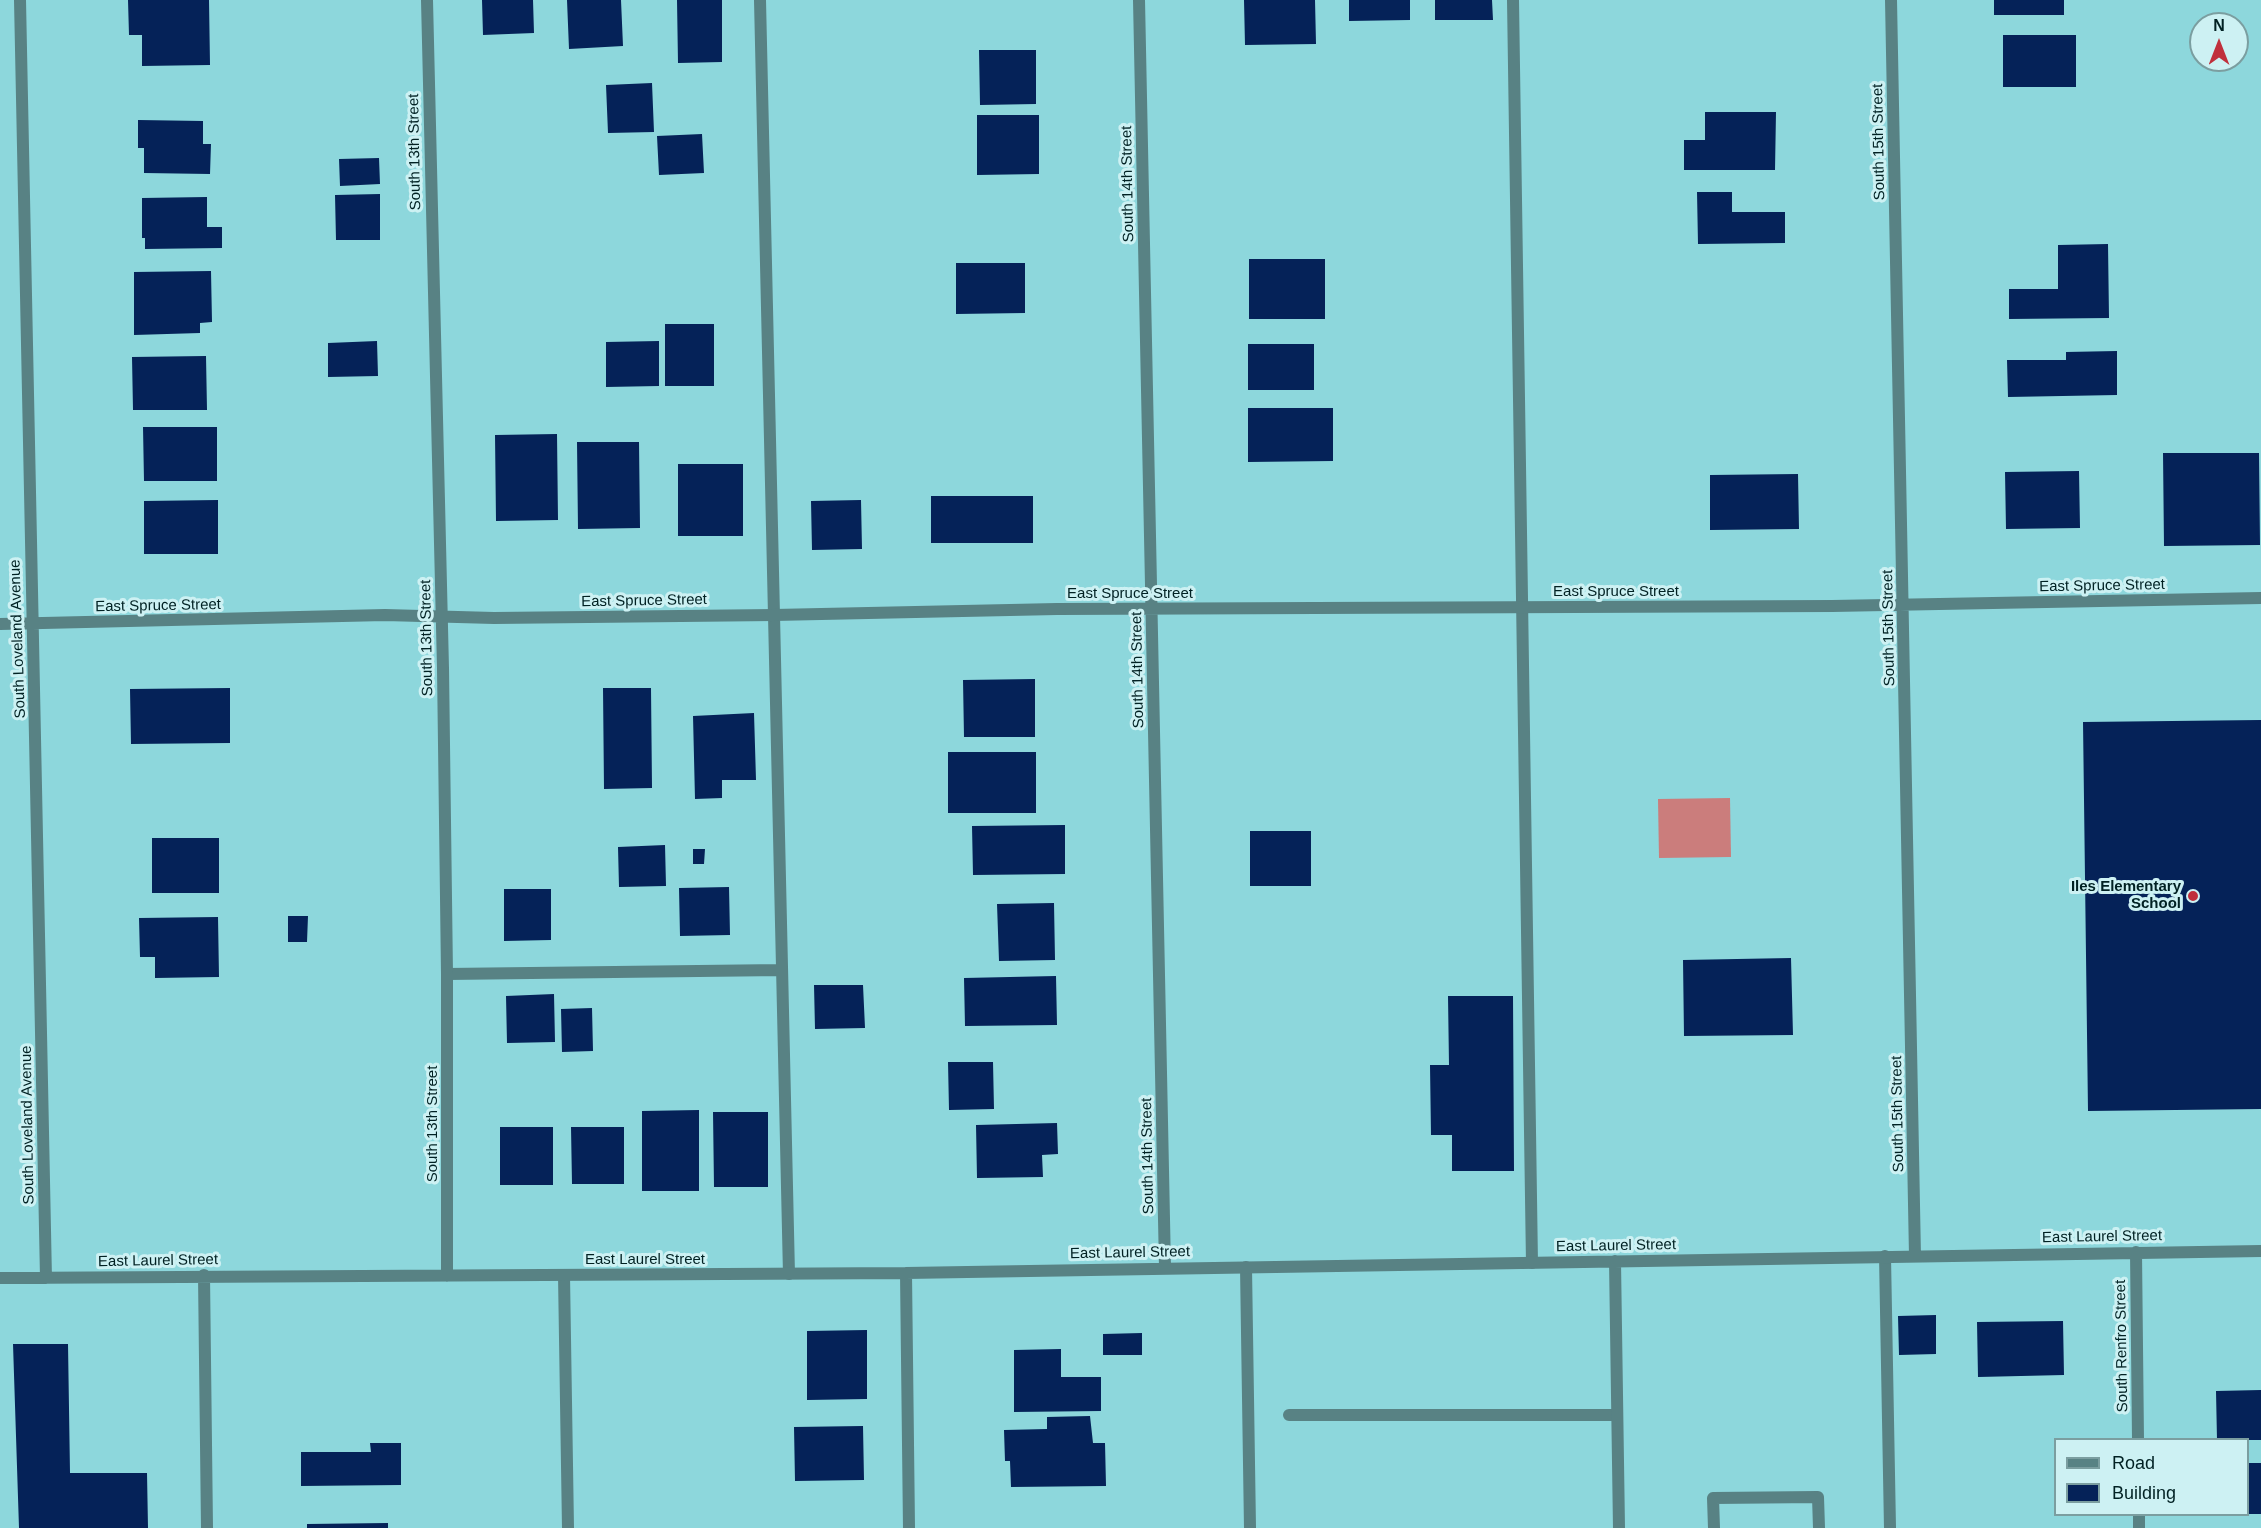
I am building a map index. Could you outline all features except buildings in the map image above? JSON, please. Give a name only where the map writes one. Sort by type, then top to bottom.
[{"type":"street","name":"South Loveland Avenue","points":[[20,0],[46,1278]]},
{"type":"street","name":"South 13th Street","points":[[427,0],[447,974],[447,1276]]},
{"type":"street","points":[[760,0],[789,1274]]},
{"type":"street","name":"South 14th Street","points":[[1139,0],[1165,1267]]},
{"type":"street","points":[[1513,0],[1532,1263]]},
{"type":"street","name":"South 15th Street","points":[[1891,0],[1915,1256]]},
{"type":"street","name":"East Spruce Street","points":[[0,624],[441,615],[494,618],[1152,609],[1904,605],[2261,598]]},
{"type":"street","points":[[447,974],[782,970]]},
{"type":"street","name":"East Laurel Street","points":[[0,1278],[204,1275],[906,1273],[2261,1251]]},
{"type":"street","name":"South Renfro Street","points":[[2136,1252],[2138,1438]]},
{"type":"street","points":[[1885,1256],[1890,1528]]},
{"type":"street","points":[[1615,1261],[1619,1528]]},
{"type":"street","points":[[1246,1267],[1250,1528]]},
{"type":"street","points":[[906,1273],[909,1528]]},
{"type":"street","points":[[204,1275],[207,1528]]},
{"type":"street","points":[[564,1275],[568,1528]]},
{"type":"street","points":[[1289,1415],[1617,1415]]},
{"type":"street","points":[[1713,1528],[1713,1498],[1818,1497],[1819,1528]]},
{"type":"shaded area","points":[[1730,798],[1731,857],[1659,858],[1658,799]]},
{"type":"place","name":"Iles Elementary School","points":[[2193,896]]}]
